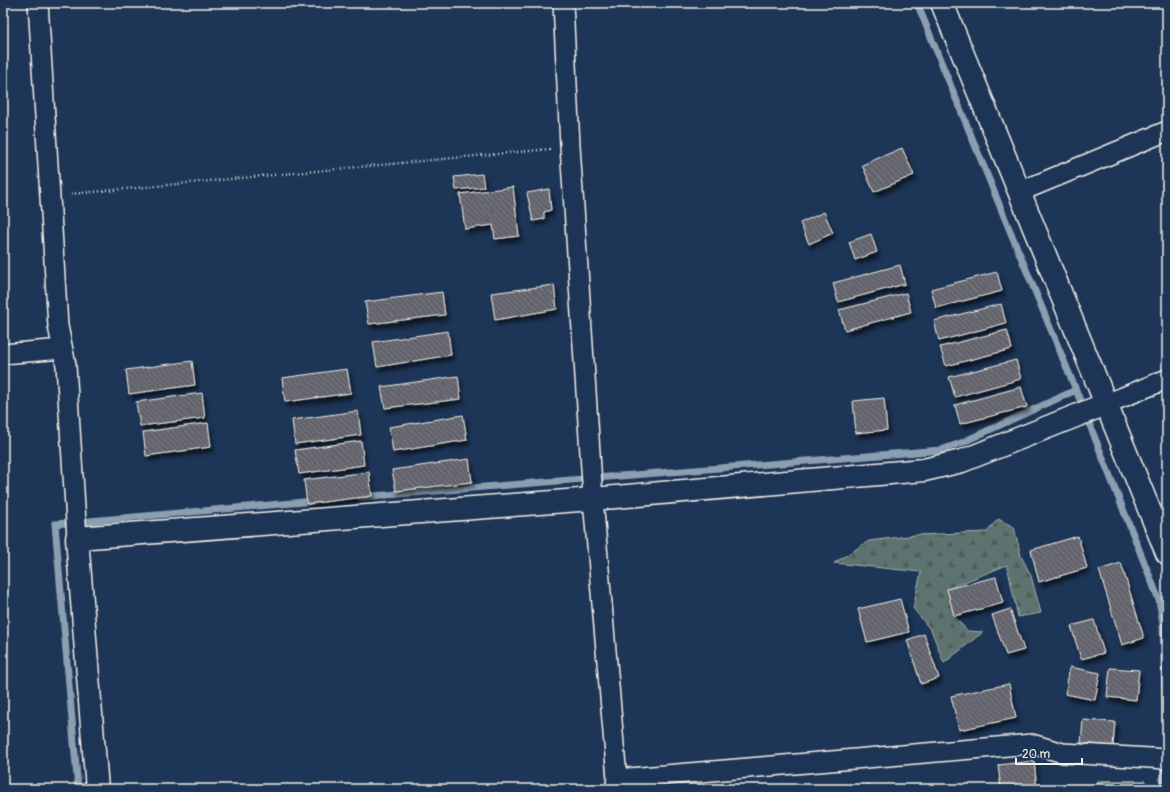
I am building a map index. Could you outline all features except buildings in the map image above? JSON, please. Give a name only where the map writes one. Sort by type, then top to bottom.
[{"type":"street","points":[[38,3],[58,326],[66,365],[77,538],[97,789]]},
{"type":"street","points":[[563,3],[570,146],[593,499],[616,784],[1032,744],[1063,753],[1167,759]]},
{"type":"street","points":[[942,3],[1167,553]]},
{"type":"street","points":[[1019,192],[1167,131]]},
{"type":"street","points":[[3,354],[62,349]]},
{"type":"street","points":[[77,538],[593,499],[924,470],[962,461],[1167,379]]},
{"type":"path","points":[[50,196],[570,146]]},
{"type":"green space","points":[[998,519],[1014,527],[1021,556],[1031,576],[1041,613],[1018,617],[1007,565],[947,589],[954,616],[967,631],[983,632],[944,663],[932,632],[913,608],[921,572],[834,563],[869,541],[916,535],[987,532]]},
{"type":"waterway","points":[[917,3],[1076,390],[1159,600],[1163,623],[1166,741],[1162,789]]},
{"type":"waterway","points":[[361,497],[941,450],[961,443],[1076,390]]},
{"type":"waterway","points":[[78,789],[55,524],[315,501]]}]
